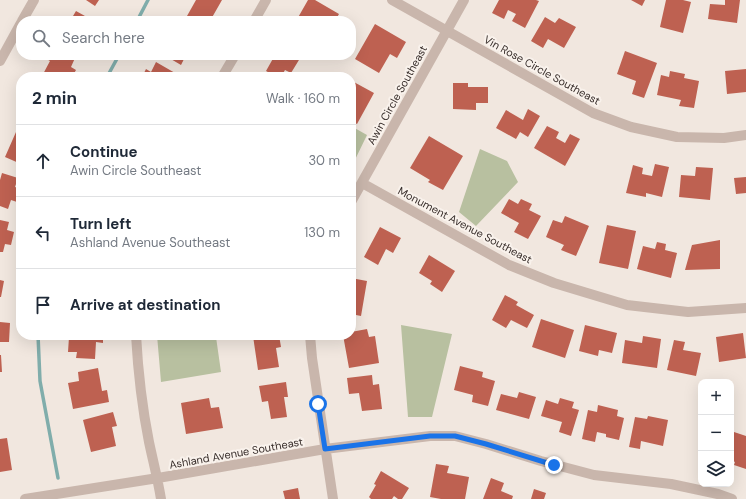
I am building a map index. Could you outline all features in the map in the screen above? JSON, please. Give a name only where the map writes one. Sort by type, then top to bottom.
[{"type":"street","points":[[25,16],[34,0]]},
{"type":"street","points":[[257,16],[266,0]]},
{"type":"street","name":"Vin Rose Circle Southeast","points":[[392,0],[593,113],[630,127],[677,136],[724,138],[746,135]]},
{"type":"street","name":"Awin Circle Southeast","points":[[356,193],[464,0]]},
{"type":"street","points":[[0,61],[16,33]]},
{"type":"street","points":[[225,72],[232,60]]},
{"type":"street","name":"Monument Avenue Southeast","points":[[362,183],[509,265],[554,284],[628,305],[688,312],[746,308]]},
{"type":"street","points":[[136,340],[140,380],[149,441],[158,478],[161,499]]},
{"type":"street","points":[[310,340],[333,499]]},
{"type":"street","name":"Ashland Avenue Southeast","points":[[25,499],[325,449],[430,436],[455,436],[594,475],[671,484],[718,494],[732,499]]},
{"type":"green space","points":[[356,129],[367,135],[356,158]]},
{"type":"green space","points":[[480,149],[507,161],[518,182],[476,226],[459,212]]},
{"type":"green space","points":[[401,325],[452,334],[432,417],[408,417]]},
{"type":"green space","points":[[157,340],[216,340],[221,372],[161,382]]},
{"type":"building","points":[[86,0],[99,0],[95,6]]},
{"type":"building","points":[[196,0],[222,0],[213,16],[187,16]]},
{"type":"building","points":[[308,0],[315,0],[339,14],[338,16],[299,16]]},
{"type":"building","points":[[499,0],[539,1],[525,28],[512,21],[516,14],[508,10],[504,19],[492,13]]},
{"type":"building","points":[[631,0],[645,0],[642,6]]},
{"type":"building","points":[[666,0],[683,0],[691,2],[683,33],[660,27]]},
{"type":"building","points":[[725,0],[740,0],[737,23],[708,19],[710,4],[725,5]]},
{"type":"building","points":[[76,11],[85,16],[73,16]]},
{"type":"building","points":[[545,17],[555,23],[559,18],[576,27],[564,48],[548,39],[543,48],[531,41]]},
{"type":"building","points":[[375,24],[406,42],[397,58],[390,54],[379,73],[356,60]]},
{"type":"building","points":[[625,51],[657,63],[644,98],[632,94],[636,81],[617,74]]},
{"type":"building","points":[[48,60],[74,60],[71,67],[76,70],[75,72],[44,72],[50,61]]},
{"type":"building","points":[[172,60],[184,60],[181,65]]},
{"type":"building","points":[[272,60],[299,60],[292,72],[285,70],[284,72],[266,71]]},
{"type":"building","points":[[156,62],[173,72],[151,72]]},
{"type":"building","points":[[746,69],[746,92],[727,94],[725,71]]},
{"type":"building","points":[[670,71],[685,74],[684,78],[699,81],[694,108],[679,106],[681,100],[657,95],[661,75],[669,77]]},
{"type":"building","points":[[356,83],[374,93],[356,124]]},
{"type":"building","points":[[453,83],[468,83],[468,87],[488,87],[488,103],[476,103],[476,110],[453,109]]},
{"type":"building","points":[[528,109],[540,116],[528,137],[520,132],[516,139],[496,128],[506,110],[523,120]]},
{"type":"building","points":[[547,126],[559,132],[556,138],[565,143],[570,134],[580,139],[565,166],[534,148]]},
{"type":"building","points":[[16,132],[16,162],[5,157]]},
{"type":"building","points":[[429,136],[463,156],[443,190],[428,182],[430,180],[410,168]]},
{"type":"building","points":[[655,164],[669,167],[662,197],[646,193],[646,197],[626,193],[633,165],[643,168],[642,174],[652,176]]},
{"type":"building","points":[[696,167],[713,168],[710,200],[679,197],[681,175],[695,176]]},
{"type":"building","points":[[2,173],[16,177],[16,202],[11,200],[8,209],[0,206],[0,180]]},
{"type":"building","points":[[746,177],[746,193],[736,194],[734,178]]},
{"type":"building","points":[[509,199],[518,204],[521,199],[532,204],[529,210],[541,216],[528,239],[514,232],[519,223],[501,213]]},
{"type":"building","points":[[565,216],[589,226],[576,256],[561,250],[564,245],[546,237],[553,220],[562,223]]},
{"type":"building","points":[[0,220],[9,222],[7,230],[14,232],[11,245],[5,244],[3,252],[0,252]]},
{"type":"building","points":[[607,225],[636,231],[628,269],[599,263]]},
{"type":"building","points":[[380,227],[401,238],[393,253],[386,249],[378,265],[364,257]]},
{"type":"building","points":[[720,240],[720,269],[685,270],[692,245]]},
{"type":"building","points":[[657,242],[666,244],[665,250],[677,253],[671,278],[637,269],[643,246],[655,249]]},
{"type":"building","points":[[429,255],[455,271],[442,292],[430,284],[432,281],[419,273]]},
{"type":"building","points":[[356,279],[367,281],[361,316],[356,315]]},
{"type":"building","points":[[0,280],[4,281],[1,297],[0,297]]},
{"type":"building","points":[[505,295],[518,302],[516,305],[534,315],[527,328],[511,320],[506,328],[492,320]]},
{"type":"building","points":[[541,319],[574,330],[565,358],[532,347]]},
{"type":"building","points":[[0,322],[10,323],[9,342],[0,342]]},
{"type":"building","points":[[585,325],[617,333],[612,353],[599,350],[598,356],[579,351]]},
{"type":"building","points":[[367,329],[369,337],[375,336],[379,363],[349,368],[344,340],[356,340],[356,331]]},
{"type":"building","points":[[743,333],[746,358],[719,362],[716,337]]},
{"type":"building","points":[[643,336],[661,339],[657,368],[622,363],[625,340],[642,343]]},
{"type":"building","points":[[69,340],[103,340],[103,343],[96,342],[95,359],[76,358],[77,352],[68,352]]},
{"type":"building","points":[[254,340],[280,340],[281,347],[276,348],[279,367],[258,370]]},
{"type":"building","points":[[674,340],[685,342],[683,350],[701,353],[696,376],[667,370]]},
{"type":"building","points":[[1,355],[2,372],[0,372]]},
{"type":"building","points":[[460,366],[483,372],[482,377],[495,381],[488,406],[472,402],[473,395],[454,390]]},
{"type":"building","points":[[98,368],[102,391],[107,390],[109,402],[73,409],[68,383],[79,381],[78,372]]},
{"type":"building","points":[[372,375],[373,385],[379,384],[382,409],[362,411],[359,393],[349,394],[347,378]]},
{"type":"building","points":[[286,382],[288,397],[284,397],[287,417],[271,419],[268,401],[262,402],[259,386]]},
{"type":"building","points":[[519,392],[536,397],[529,419],[496,410],[501,394],[517,398]]},
{"type":"building","points":[[209,398],[211,408],[219,407],[223,428],[186,434],[181,403]]},
{"type":"building","points":[[560,398],[574,402],[572,408],[579,410],[571,436],[559,432],[562,422],[541,416],[546,400],[558,404]]},
{"type":"building","points":[[598,405],[618,410],[617,416],[624,418],[619,440],[606,437],[606,434],[597,432],[595,442],[582,439],[588,410],[597,412]]},
{"type":"building","points":[[113,412],[117,426],[112,427],[116,446],[91,452],[83,420]]},
{"type":"building","points":[[648,416],[668,420],[663,446],[641,441],[640,449],[629,447],[635,417],[647,419]]},
{"type":"building","points":[[734,432],[746,436],[746,469],[734,465]]},
{"type":"building","points":[[7,438],[12,470],[0,472],[0,439]]},
{"type":"building","points":[[436,464],[449,466],[447,473],[469,477],[465,499],[441,499],[430,497]]},
{"type":"building","points":[[381,471],[409,488],[402,499],[398,499],[394,496],[392,499],[371,499],[369,497],[376,485],[374,484]]},
{"type":"building","points":[[491,478],[504,483],[501,491],[513,496],[512,499],[483,499]]},
{"type":"building","points":[[298,488],[300,499],[285,499],[283,491]]},
{"type":"building","points":[[534,489],[546,493],[544,499],[531,499]]},
{"type":"waterway","points":[[140,16],[148,0]]},
{"type":"waterway","points":[[110,72],[116,60]]},
{"type":"waterway","points":[[38,340],[40,381],[58,478]]},
{"type":"route","points":[[318,404],[325,449],[430,436],[455,436],[554,465]]}]
